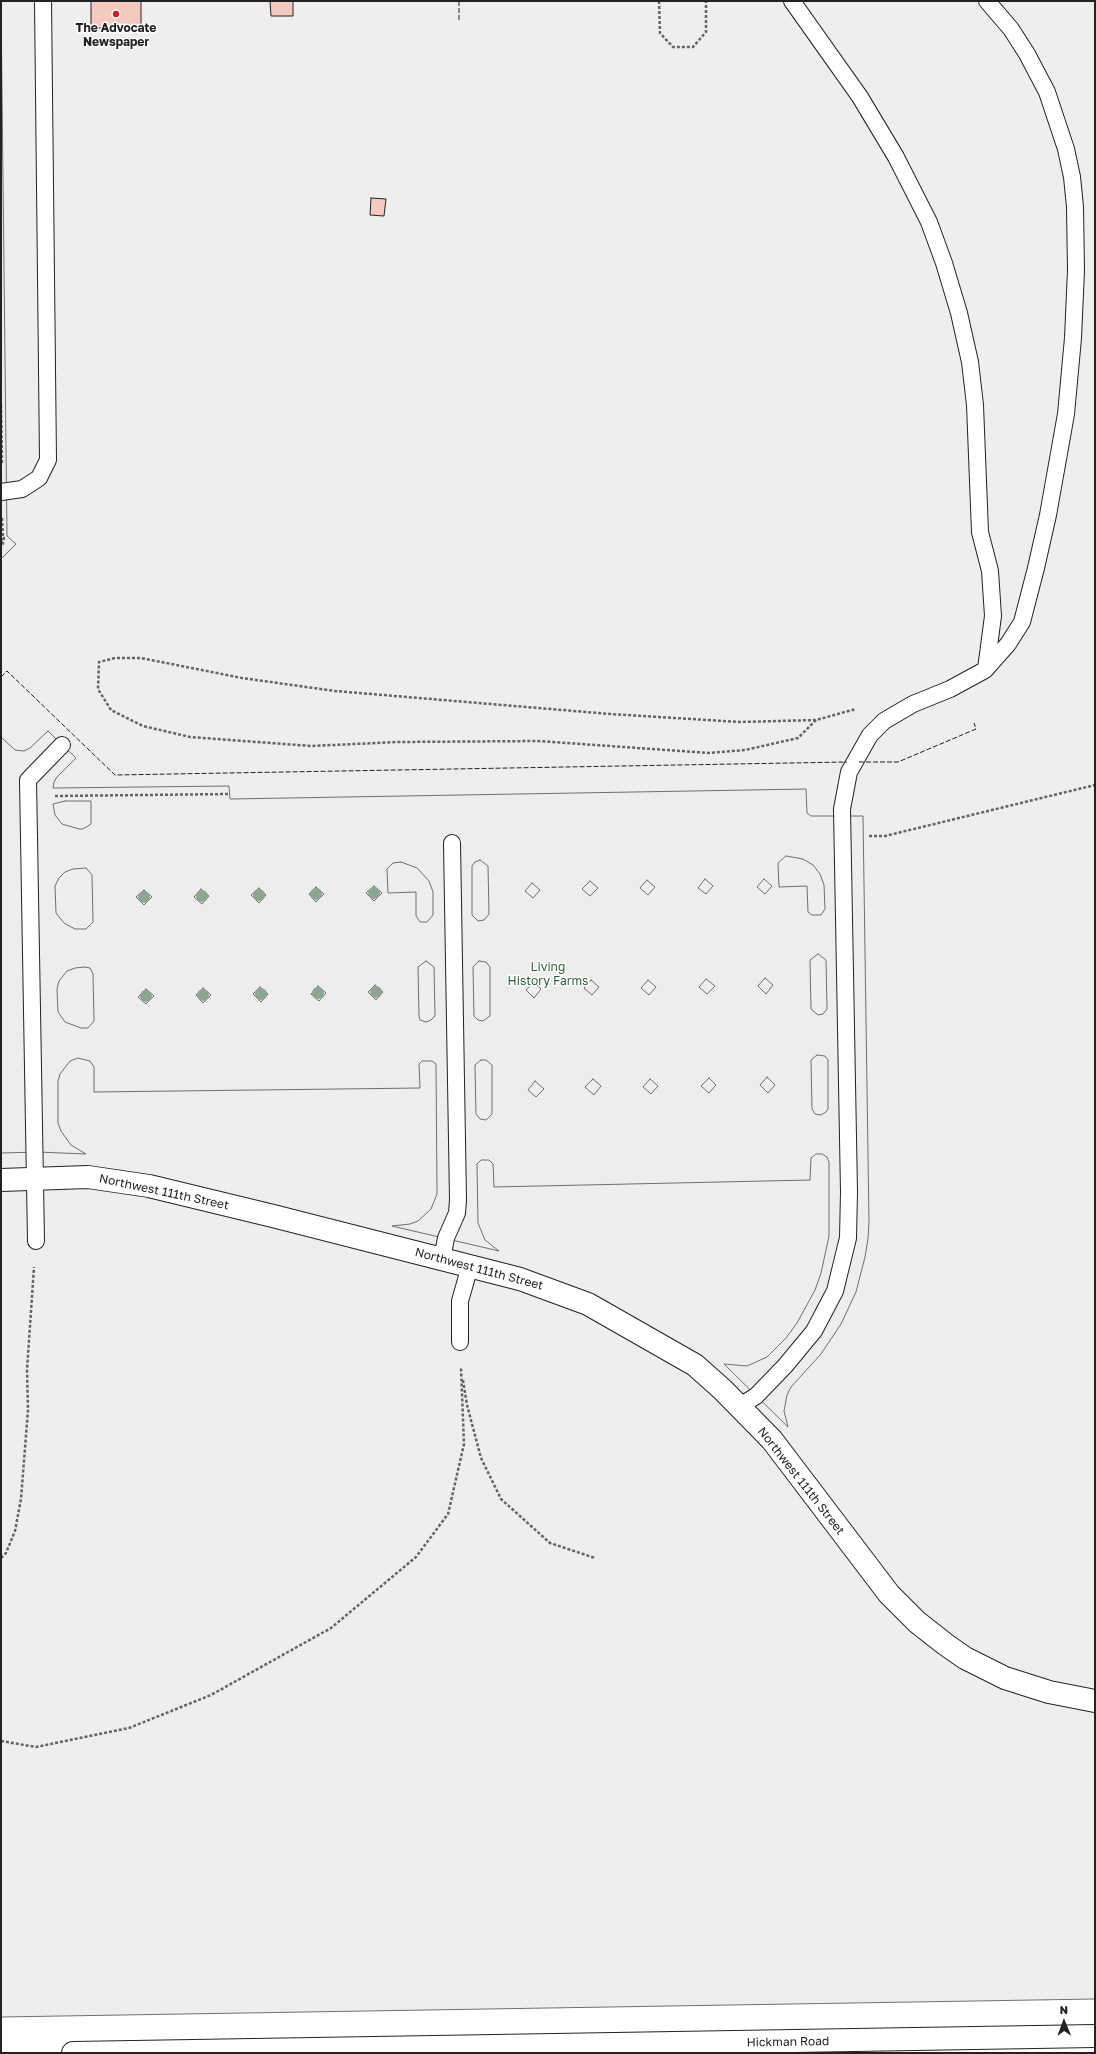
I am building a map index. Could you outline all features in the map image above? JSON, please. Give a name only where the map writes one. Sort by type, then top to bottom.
[{"type":"street","name":"Northwest 111th Street","points":[[1,1180],[34,1178],[103,1178],[149,1186],[520,1278],[588,1304],[695,1365],[740,1406],[772,1440],[889,1594],[917,1622],[965,1658],[1005,1678],[1056,1694],[1095,1701]]},
{"type":"street","name":"Hickman Road","points":[[73,2053],[1095,2036]]},
{"type":"lane","points":[[1,492],[22,489],[39,478],[48,460],[43,1]]},
{"type":"lane","points":[[792,1],[860,97],[896,157],[929,222],[944,263],[959,313],[970,362],[975,405],[980,532],[990,571],[993,616],[986,670]]},
{"type":"lane","points":[[740,1406],[756,1396],[785,1366],[814,1331],[835,1291],[848,1238],[849,1192],[842,837],[842,809],[846,781],[853,762],[870,735],[893,715],[913,704],[950,689],[986,670],[1008,644],[1022,622],[1036,568],[1066,414],[1073,338],[1076,270],[1075,207],[1072,177],[1058,120],[1047,92],[1027,54],[1011,29],[987,1]]},
{"type":"lane","points":[[36,1242],[28,780],[62,745]]},
{"type":"lane","points":[[442,1259],[446,1238],[457,1212],[458,1200],[452,843]]},
{"type":"lane","points":[[460,1342],[460,1301],[470,1266]]},
{"type":"path","points":[[659,1],[660,33],[674,48],[693,47],[706,32],[706,1]]},
{"type":"path","points":[[115,658],[141,658],[242,678],[334,691],[488,705],[740,722],[816,720],[798,738],[745,750],[709,753],[538,741],[398,742],[311,746],[190,737],[143,726],[111,710],[98,689],[99,662],[115,658]]},
{"type":"path","points":[[842,837],[885,836],[1095,785]]},
{"type":"path","points":[[28,795],[230,794]]},
{"type":"path","points":[[1,1558],[6,1553],[15,1531],[21,1499],[28,1410],[27,1370],[36,1242]]},
{"type":"path","points":[[1,1742],[36,1747],[129,1728],[211,1695],[331,1628],[416,1557],[448,1514],[464,1444],[461,1366],[466,1405],[481,1458],[500,1499],[550,1543],[595,1558]]},
{"type":"green space","name":"Living History Farms","points":[[1,1],[1095,1],[1095,1999],[1,2017]]},
{"type":"shaded area","points":[[1,1],[7,536],[16,544],[1,559],[1,542],[3,539],[1,540]]},
{"type":"shaded area","points":[[48,731],[76,758],[57,777],[53,788],[229,786],[230,799],[806,789],[807,813],[811,816],[863,816],[869,1222],[868,1239],[856,1292],[841,1324],[821,1354],[791,1387],[787,1395],[784,1411],[788,1427],[724,1364],[747,1366],[767,1357],[786,1338],[797,1323],[815,1290],[821,1273],[829,1236],[829,1162],[827,1157],[822,1154],[816,1154],[811,1158],[810,1180],[494,1187],[493,1164],[489,1160],[481,1160],[477,1164],[478,1223],[485,1240],[499,1251],[392,1226],[410,1224],[418,1221],[431,1209],[437,1194],[436,1064],[432,1061],[422,1061],[419,1064],[420,1088],[94,1092],[94,1067],[90,1061],[78,1058],[70,1061],[60,1074],[58,1081],[58,1123],[61,1131],[71,1145],[86,1154],[38,1152],[1,1153],[1,737],[15,750],[24,751],[30,748]],"holes":[[[65,801],[91,801],[91,824],[83,829],[62,824],[55,815],[53,804]],[[786,856],[803,859],[813,865],[820,874],[824,885],[825,909],[821,915],[812,915],[808,912],[807,886],[779,887],[778,863]],[[480,860],[488,866],[489,914],[484,920],[478,921],[472,915],[472,866],[475,862]],[[401,862],[417,868],[429,881],[433,892],[433,915],[427,922],[420,922],[416,916],[416,892],[388,893],[387,869],[393,863]],[[86,868],[92,875],[93,922],[86,929],[75,929],[64,923],[56,913],[55,886],[59,878],[65,872],[73,869]],[[705,879],[713,886],[706,894],[698,888]],[[764,879],[772,886],[765,894],[757,887]],[[647,880],[655,887],[648,895],[640,888]],[[590,881],[598,888],[590,896],[582,889]],[[532,883],[540,890],[533,898],[525,891]],[[374,886],[382,893],[374,901],[366,893]],[[316,887],[324,894],[316,902],[309,894]],[[259,888],[266,895],[259,903],[251,895]],[[201,889],[209,896],[202,904],[194,897]],[[144,890],[152,897],[144,905],[136,897]],[[818,954],[826,960],[827,1009],[823,1014],[818,1015],[811,1009],[810,960]],[[426,961],[434,967],[435,1016],[426,1022],[420,1020],[419,1016],[418,967]],[[479,961],[486,962],[490,967],[490,1016],[483,1021],[478,1020],[474,1016],[473,967]],[[75,968],[90,968],[93,974],[94,1021],[88,1028],[81,1028],[65,1022],[58,1012],[57,989],[59,981],[67,971]],[[765,978],[773,985],[766,994],[758,986]],[[706,979],[715,986],[707,994],[699,987]],[[591,980],[599,987],[592,995],[584,988]],[[648,980],[656,987],[649,995],[641,988]],[[534,982],[541,989],[534,998],[526,990]],[[375,985],[383,992],[376,1000],[368,992]],[[318,986],[326,993],[319,1001],[311,994]],[[260,987],[268,994],[261,1002],[253,994]],[[203,988],[211,995],[203,1003],[196,995]],[[146,989],[154,996],[146,1004],[138,997]],[[817,1055],[825,1056],[828,1060],[828,1109],[821,1115],[815,1114],[812,1109],[811,1060]],[[481,1060],[486,1060],[492,1065],[492,1114],[486,1120],[480,1119],[476,1114],[475,1065]],[[767,1077],[775,1085],[768,1093],[760,1085]],[[709,1078],[716,1085],[709,1093],[701,1086]],[[593,1079],[601,1086],[594,1095],[585,1087]],[[650,1079],[658,1086],[651,1094],[643,1087]],[[535,1081],[544,1089],[536,1097],[528,1090]]]},
{"type":"building","name":"The Advocate Newspaper","points":[[91,1],[141,1],[141,28],[91,28]]},
{"type":"building","points":[[270,1],[293,1],[293,16],[271,16]]},
{"type":"building","points":[[371,198],[386,199],[384,216],[370,215]]},
{"type":"fence","points":[[459,1],[459,21]]},
{"type":"fence","points":[[1,677],[7,671],[115,775],[847,762]]},
{"type":"fence","points":[[859,762],[898,762],[976,729],[974,723]]},
{"type":"place","name":"The Advocate Newspaper","points":[[116,14]]}]
